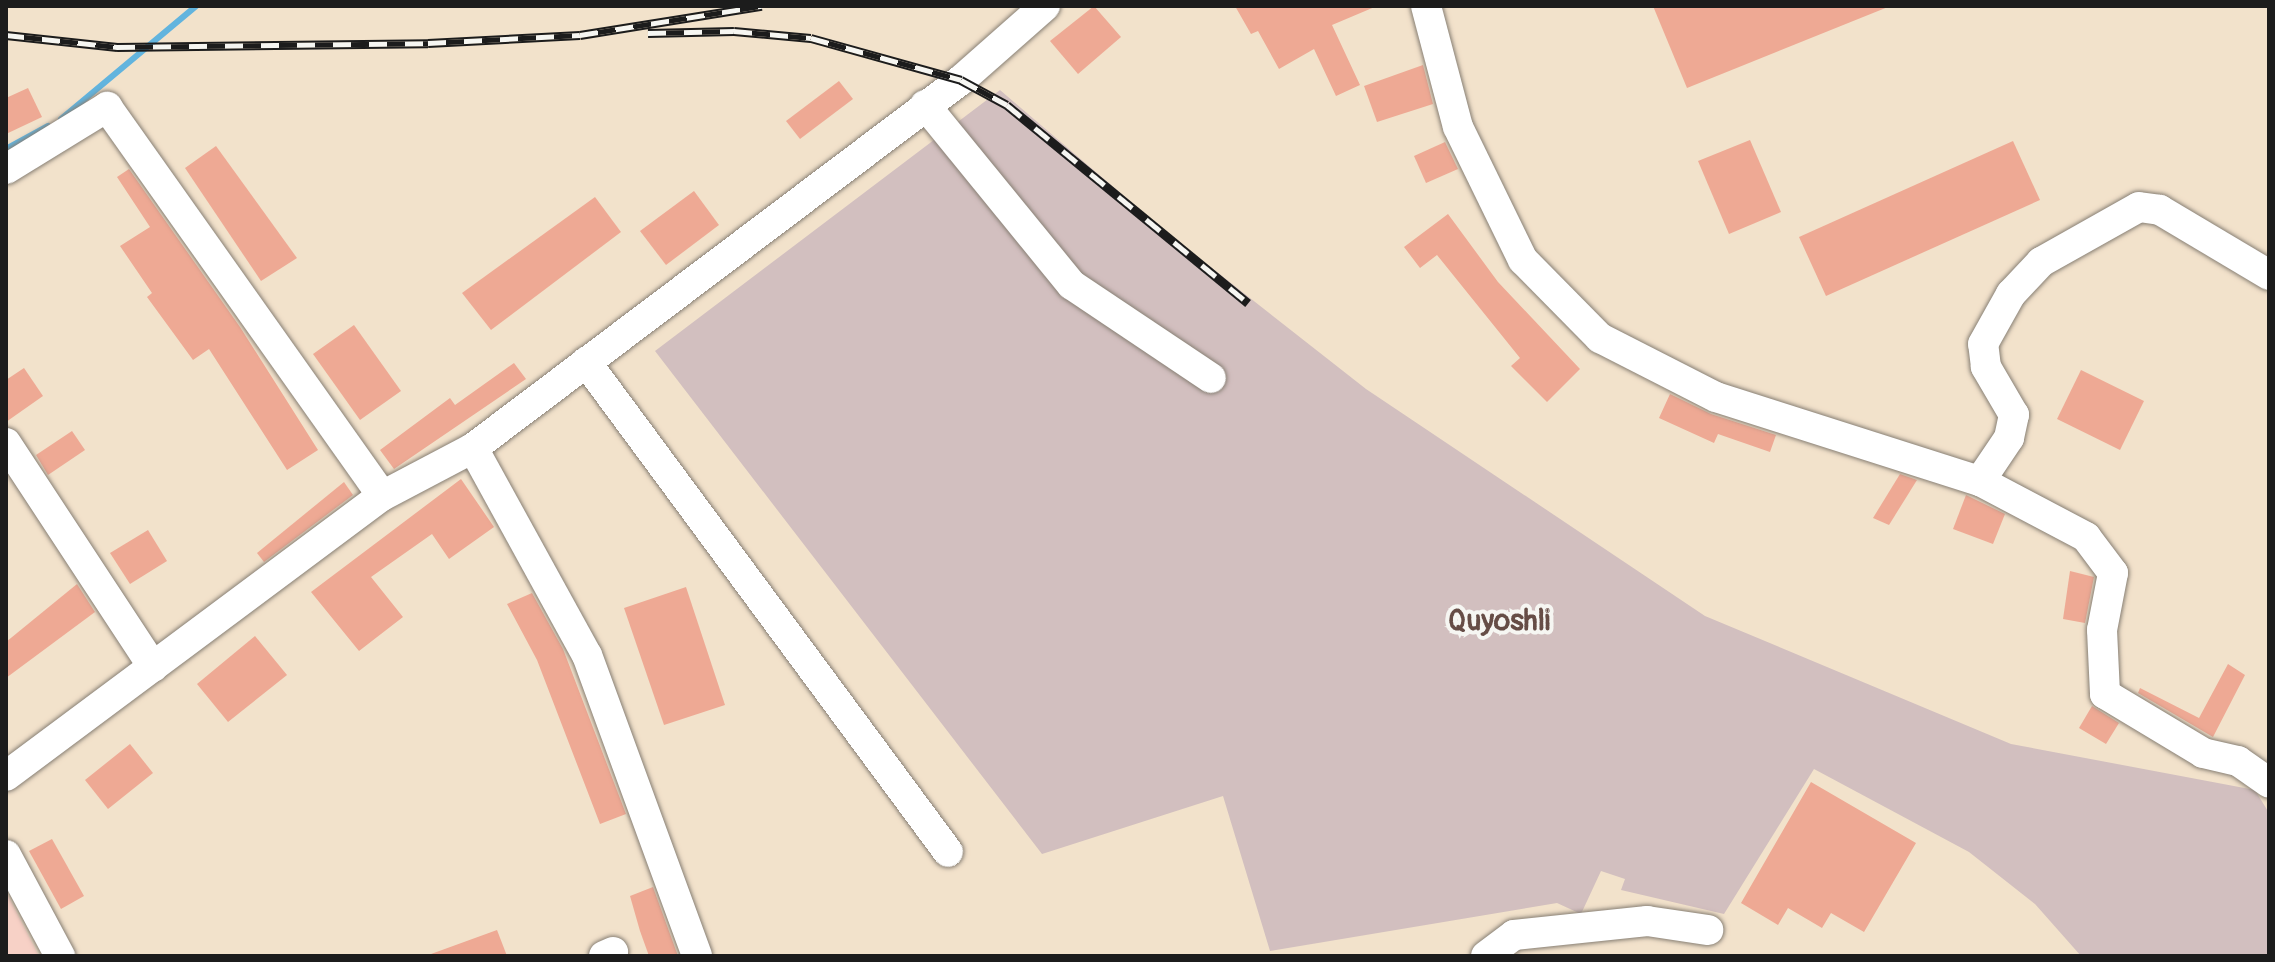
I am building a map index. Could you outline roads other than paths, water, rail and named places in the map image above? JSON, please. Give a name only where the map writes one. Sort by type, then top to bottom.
[{"type":"street","points":[[6,776],[382,496],[473,448],[925,105],[1045,6]]},
{"type":"street","points":[[1426,6],[1458,127],[1523,260],[1600,338],[1716,397],[1980,481],[2086,537],[2113,573],[2102,630],[2105,694],[2203,753],[2238,761],[2269,783]]},
{"type":"street","points":[[925,105],[1072,285],[1211,378]]},
{"type":"street","points":[[6,169],[107,107],[382,496]]},
{"type":"street","points":[[1980,481],[2009,438],[2014,415],[1986,367],[1983,344],[2011,294],[2041,262],[2139,207],[2160,210],[2269,275]]},
{"type":"street","points":[[586,362],[948,852]]},
{"type":"street","points":[[6,443],[153,667]]},
{"type":"street","points":[[473,448],[587,655],[697,956]]},
{"type":"street","points":[[6,855],[60,956]]},
{"type":"street","points":[[1486,956],[1514,935],[1647,921],[1708,930]]},
{"type":"waterway","points":[[61,119],[196,6]]},
{"type":"waterway","points":[[6,149],[48,126]]},
{"type":"railway","points":[[6,35],[117,47],[428,43],[580,35],[762,6]]},
{"type":"railway","points":[[648,33],[734,31],[811,38],[961,80],[1007,105],[1248,303]]},
{"type":"district","name":"Quyoshli","points":[[1499,621]]}]
